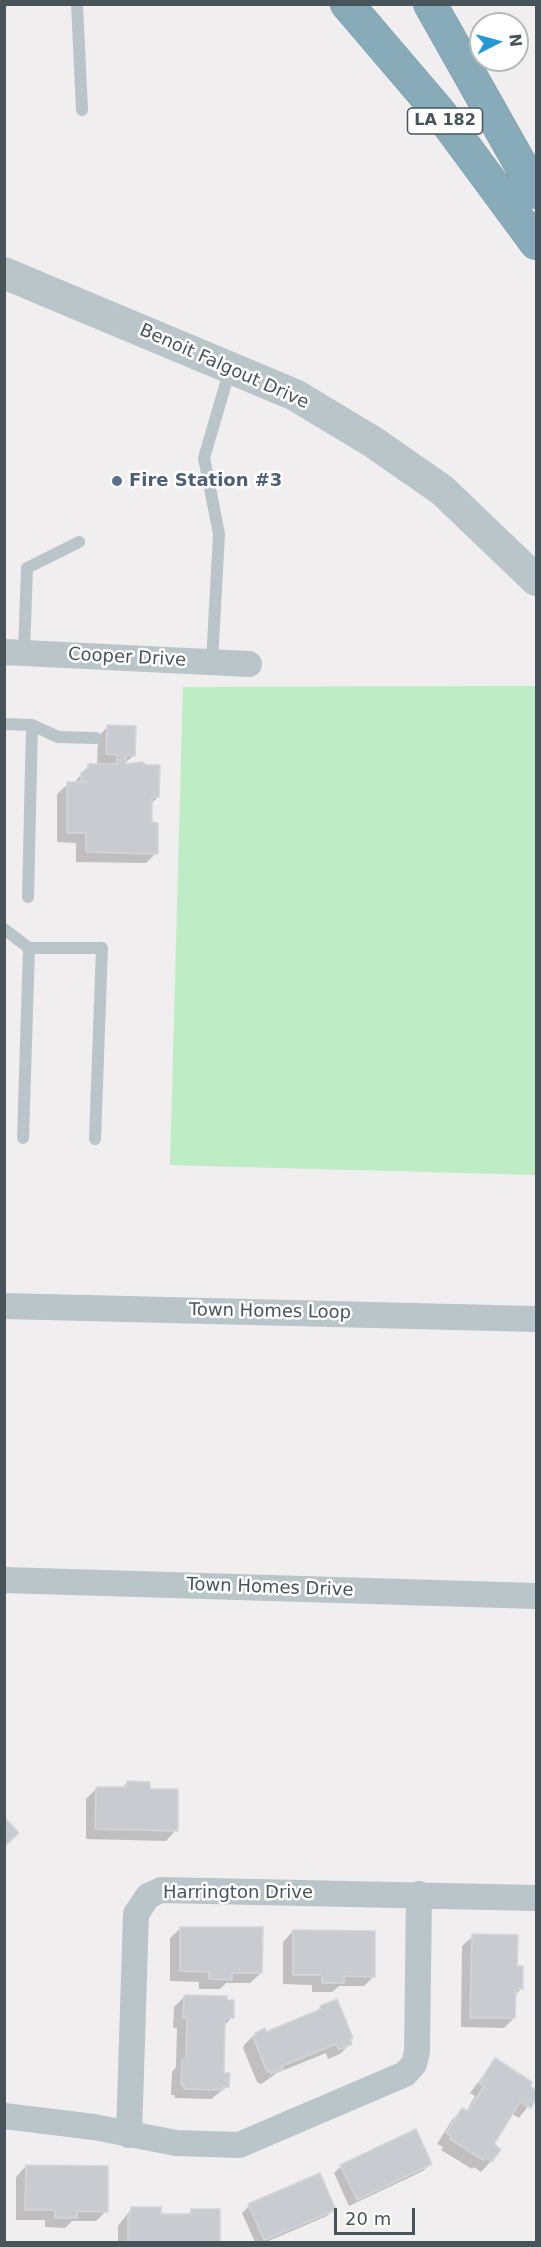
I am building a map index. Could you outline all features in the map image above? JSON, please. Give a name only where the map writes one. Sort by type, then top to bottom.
[{"type":"highway","name":"LA 182","points":[[348,4],[440,113],[537,243]]},
{"type":"highway","points":[[430,4],[537,192]]},
{"type":"street","name":"Benoit Falgout Drive","points":[[4,273],[295,395],[373,442],[442,490],[537,580]]},
{"type":"street","name":"Cooper Drive","points":[[14,652],[249,664]]},
{"type":"street","name":"Town Homes Loop","points":[[4,1306],[537,1319]]},
{"type":"street","name":"Town Homes Drive","points":[[4,1580],[537,1596]]},
{"type":"street","name":"Harrington Drive","points":[[129,2135],[136,1914],[148,1896],[161,1890],[537,1898]]},
{"type":"street","points":[[4,2116],[94,2127],[176,2143],[239,2145],[405,2074],[414,2064],[417,2052],[419,1894]]},
{"type":"lane","points":[[77,4],[82,110]]},
{"type":"lane","points":[[212,662],[219,534],[204,458],[230,368]]},
{"type":"lane","points":[[14,652],[27,568],[79,542]]},
{"type":"lane","points":[[4,724],[32,725],[58,737],[96,738]]},
{"type":"lane","points":[[28,897],[32,725]]},
{"type":"lane","points":[[4,929],[29,948],[102,948],[95,1139]]},
{"type":"lane","points":[[23,1138],[29,948]]},
{"type":"green space","points":[[536,686],[536,1175],[170,1165],[183,687]]},
{"type":"building","points":[[107,725],[136,726],[135,756],[126,755],[126,764],[142,762],[147,765],[160,765],[159,797],[152,797],[152,822],[158,823],[158,854],[86,852],[86,833],[67,833],[67,782],[87,782],[81,780],[81,773],[88,768],[88,764],[117,764],[117,755],[106,754]]},
{"type":"building","points":[[127,1781],[150,1782],[150,1789],[178,1789],[178,1831],[95,1829],[96,1787],[127,1787]]},
{"type":"building","points":[[4,1817],[19,1833],[4,1847]]},
{"type":"building","points":[[180,1927],[263,1927],[262,1973],[232,1973],[232,1980],[209,1979],[209,1972],[180,1971]]},
{"type":"building","points":[[293,1930],[375,1931],[375,1977],[344,1976],[344,1983],[322,1983],[322,1975],[293,1975]]},
{"type":"building","points":[[472,1934],[518,1935],[517,1966],[523,1966],[523,1989],[516,1989],[515,2018],[470,2018]]},
{"type":"building","points":[[184,1995],[227,1996],[227,2000],[234,2000],[234,2018],[225,2018],[224,2073],[230,2073],[229,2087],[223,2087],[223,2090],[184,2089],[184,2085],[181,2085],[182,2060],[186,2060],[187,2018],[183,2018]]},
{"type":"building","points":[[337,1999],[353,2038],[350,2039],[352,2044],[339,2050],[336,2044],[282,2066],[283,2069],[271,2074],[270,2071],[267,2072],[253,2037],[255,2033],[265,2028],[266,2032],[321,2009],[320,2006]]},
{"type":"building","points":[[495,2058],[532,2082],[530,2086],[536,2090],[536,2099],[531,2108],[520,2102],[494,2144],[501,2149],[492,2162],[485,2157],[483,2160],[450,2139],[452,2136],[446,2133],[462,2108],[468,2111],[484,2086],[479,2083]]},
{"type":"building","points":[[416,2129],[432,2164],[357,2200],[340,2165]]},
{"type":"building","points":[[26,2165],[108,2166],[108,2212],[77,2211],[77,2218],[55,2218],[55,2210],[25,2210]]},
{"type":"building","points":[[320,2173],[336,2210],[264,2240],[248,2204]]},
{"type":"building","points":[[131,2207],[161,2207],[161,2214],[191,2214],[191,2209],[220,2209],[220,2242],[128,2242],[128,2214],[131,2214]]},
{"type":"place","name":"Fire Station #3","points":[[117,481]]}]
